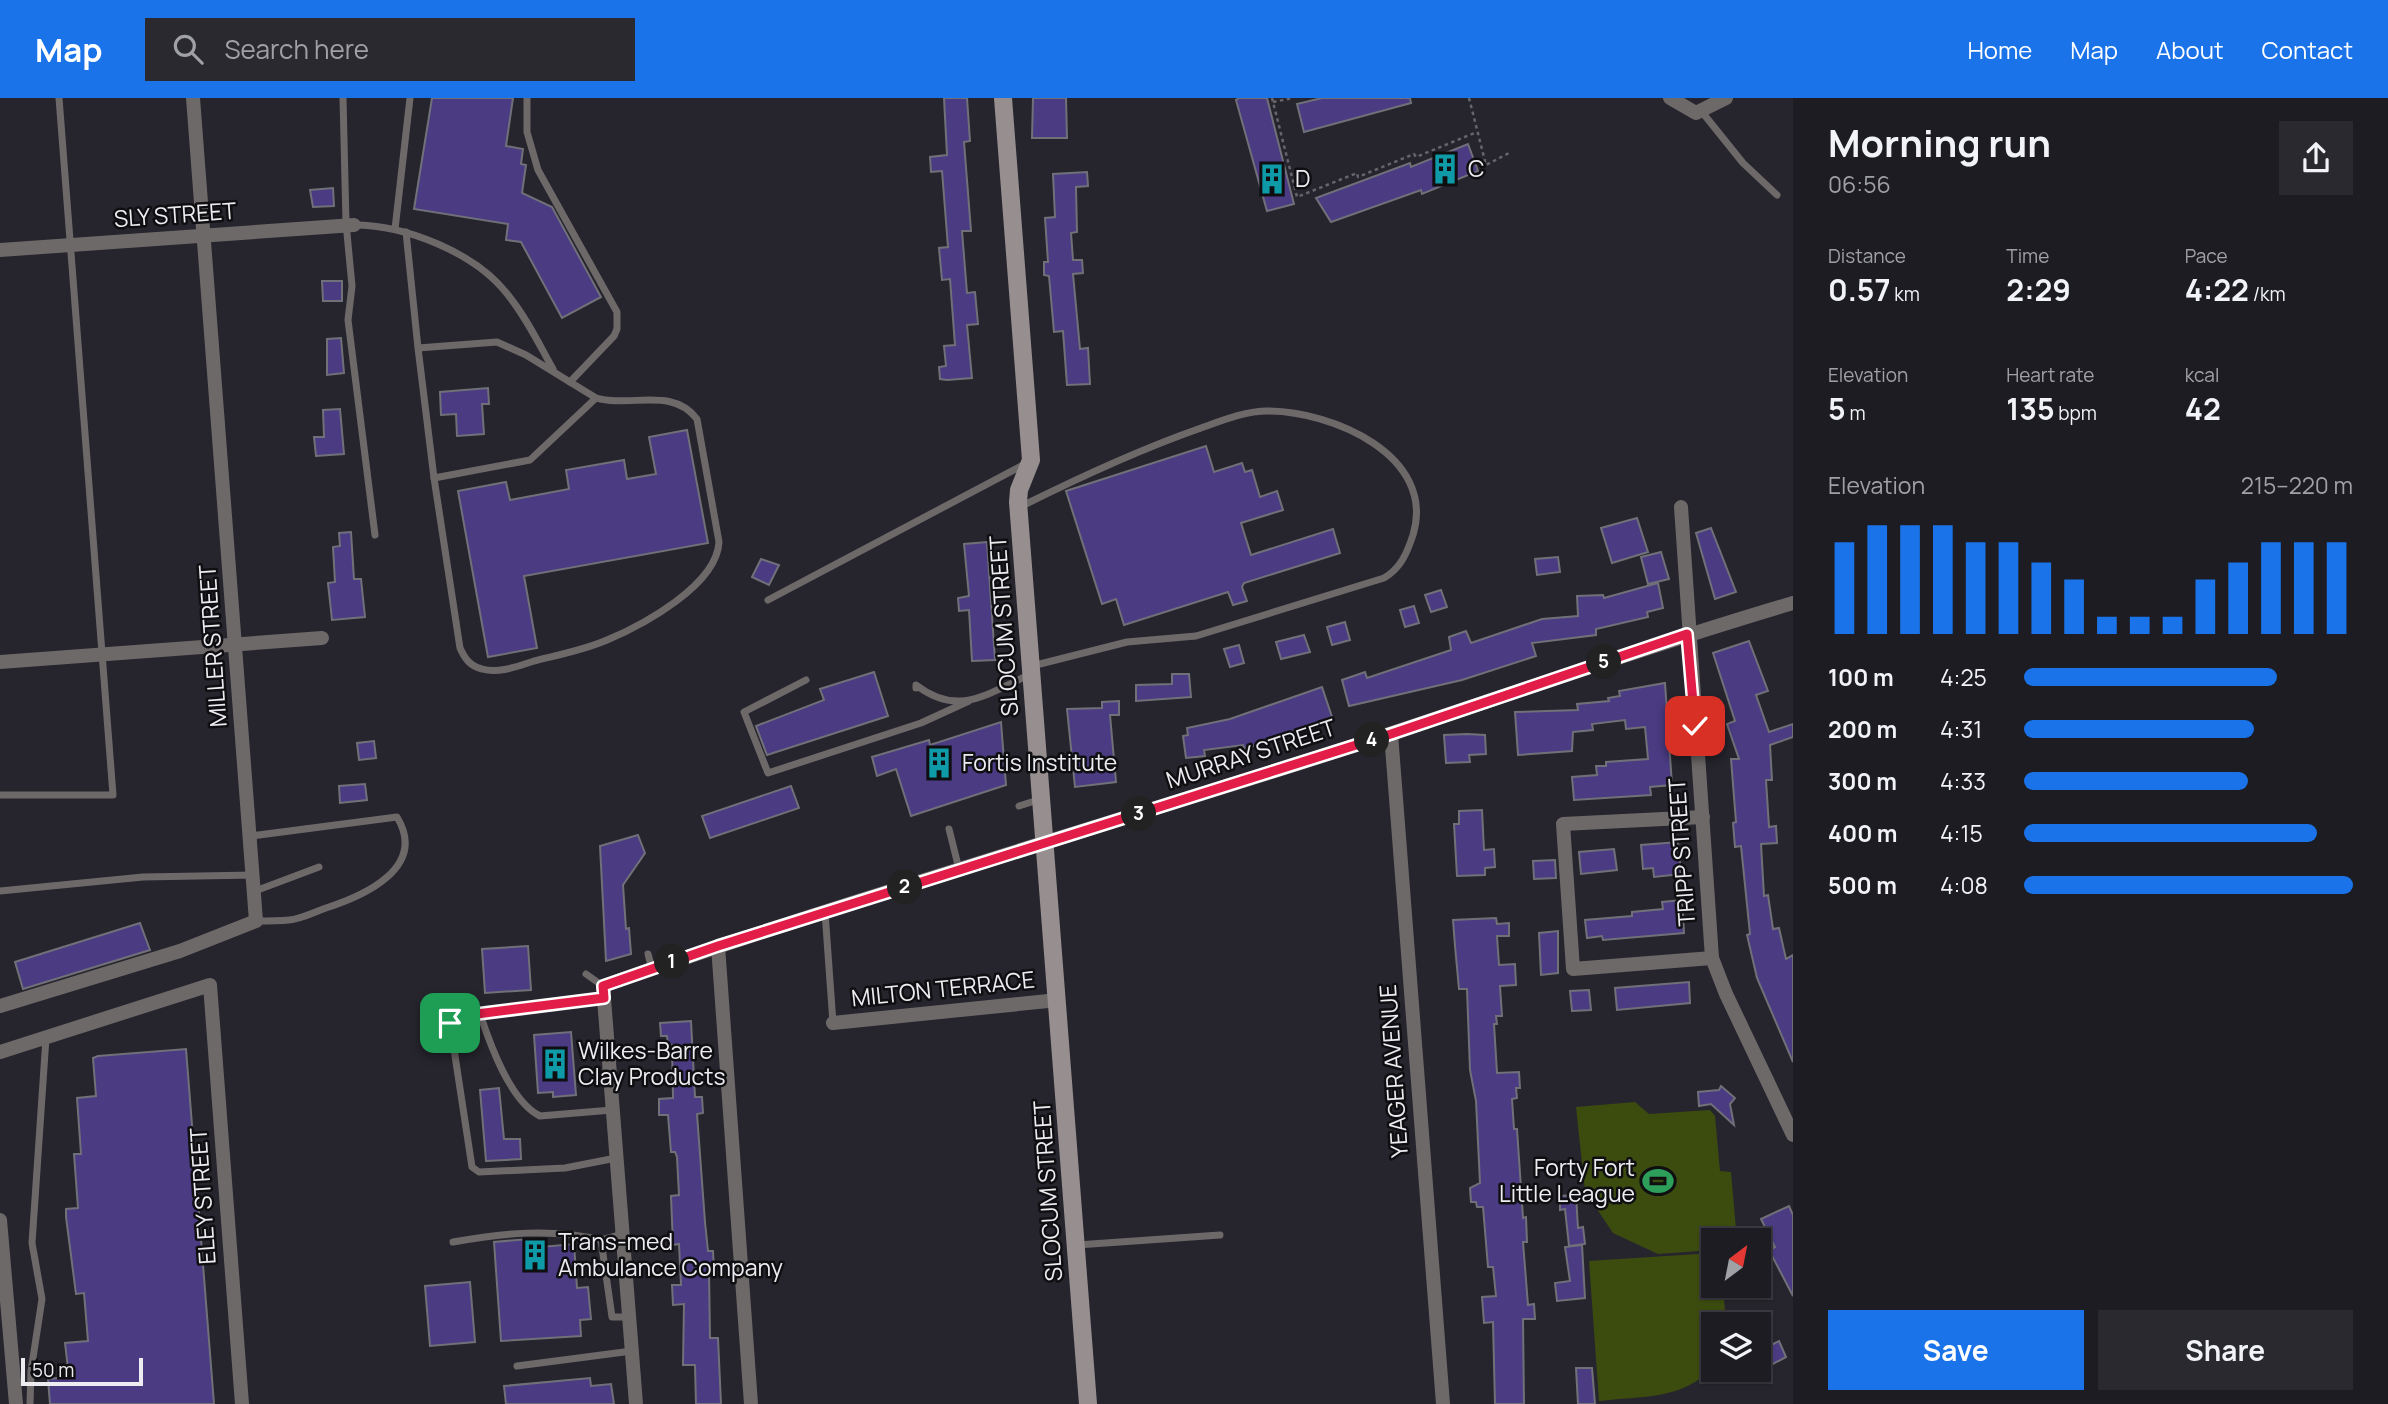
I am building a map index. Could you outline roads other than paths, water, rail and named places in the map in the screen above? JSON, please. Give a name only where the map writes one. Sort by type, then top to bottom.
[{"type":"street","name":"MILLER STREET","points":[[193,98],[256,921]]},
{"type":"street","name":"SLOCUM STREET","points":[[1003,98],[1031,460],[1019,490],[1020,507],[1088,1404]]},
{"type":"street","points":[[1670,98],[1686,109],[1707,109],[1726,98]]},
{"type":"street","name":"SLY STREET","points":[[0,250],[349,224]]},
{"type":"street","name":"TRIPP STREET","points":[[1681,507],[1687,634],[1712,958],[1726,994],[1793,1135]]},
{"type":"street","name":"MURRAY STREET","points":[[603,992],[650,962],[718,946],[1391,734],[1687,634],[1793,603]]},
{"type":"street","points":[[0,662],[321,638]]},
{"type":"street","name":"YEAGER AVENUE","points":[[1391,734],[1443,1404]]},
{"type":"street","points":[[1703,817],[1563,824],[1573,969],[1712,958]]},
{"type":"street","points":[[0,1006],[180,951],[256,921]]},
{"type":"street","points":[[718,946],[751,1404]]},
{"type":"street","name":"ELEY STREET","points":[[46,1037],[210,985],[242,1404]]},
{"type":"street","points":[[603,992],[636,1404]]},
{"type":"street","name":"MILTON TERRACE","points":[[833,1023],[1058,1000]]},
{"type":"street","points":[[0,1052],[46,1037]]},
{"type":"street","points":[[0,1220],[16,1401],[0,1400]]},
{"type":"lane","points":[[0,795],[113,795],[59,98]]},
{"type":"lane","points":[[343,98],[352,286],[348,320],[375,535]]},
{"type":"lane","points":[[395,229],[410,98]]},
{"type":"lane","points":[[527,98],[527,132],[538,170],[617,312],[617,329],[614,336],[570,382]]},
{"type":"lane","points":[[1707,109],[1744,163],[1777,195]]},
{"type":"lane","points":[[349,224],[406,232],[435,244],[494,279],[521,312],[554,371]]},
{"type":"lane","points":[[406,232],[418,348],[434,478],[460,648],[470,664],[479,669],[499,670],[606,641],[649,619],[705,577],[718,555],[719,542],[697,419],[691,412],[668,400],[617,403],[596,398],[554,371],[497,342],[418,348]]},
{"type":"lane","points":[[434,478],[530,460],[596,398]]},
{"type":"lane","points":[[806,680],[744,712],[768,773],[921,723],[1032,670],[1127,642],[1196,636],[1384,578],[1394,572],[1405,556],[1415,529],[1416,514],[1407,478],[1378,446],[1329,421],[1268,411],[1231,418],[1122,456],[1020,507]]},
{"type":"lane","points":[[768,600],[1031,460]]},
{"type":"lane","points":[[916,688],[916,685],[933,698],[957,703],[969,701]]},
{"type":"lane","points":[[1019,806],[1042,799]]},
{"type":"lane","points":[[251,836],[397,817],[404,829],[404,850],[391,875],[364,895],[292,920],[256,921]]},
{"type":"lane","points":[[949,829],[959,869]]},
{"type":"lane","points":[[255,891],[319,867]]},
{"type":"lane","points":[[0,891],[143,877],[254,874]]},
{"type":"lane","points":[[825,912],[833,1023]]},
{"type":"lane","points":[[586,974],[603,992]]},
{"type":"lane","points":[[603,992],[453,1017],[450,1023],[472,1167],[479,1172],[565,1168],[616,1158]]},
{"type":"lane","points":[[480,1014],[492,1053],[529,1110],[540,1116],[612,1110]]},
{"type":"lane","points":[[30,1404],[31,1371],[42,1299],[32,1243],[46,1037]]},
{"type":"lane","points":[[453,1242],[497,1234],[575,1234],[601,1240],[622,1234]]},
{"type":"lane","points":[[1076,1245],[1220,1236]]},
{"type":"lane","points":[[601,1240],[612,1317],[629,1317]]},
{"type":"lane","points":[[517,1366],[632,1351]]},
{"type":"place","name":"C","points":[[1445,169]]},
{"type":"place","name":"D","points":[[1272,179]]},
{"type":"place","name":"Fortis Institute","points":[[939,763]]},
{"type":"place","name":"Wilkes-Barre Clay Products","points":[[555,1064]]},
{"type":"place","name":"Forty Fort Little League","points":[[1658,1181]]},
{"type":"place","name":"Trans-med Ambulance Company","points":[[535,1255]]}]
